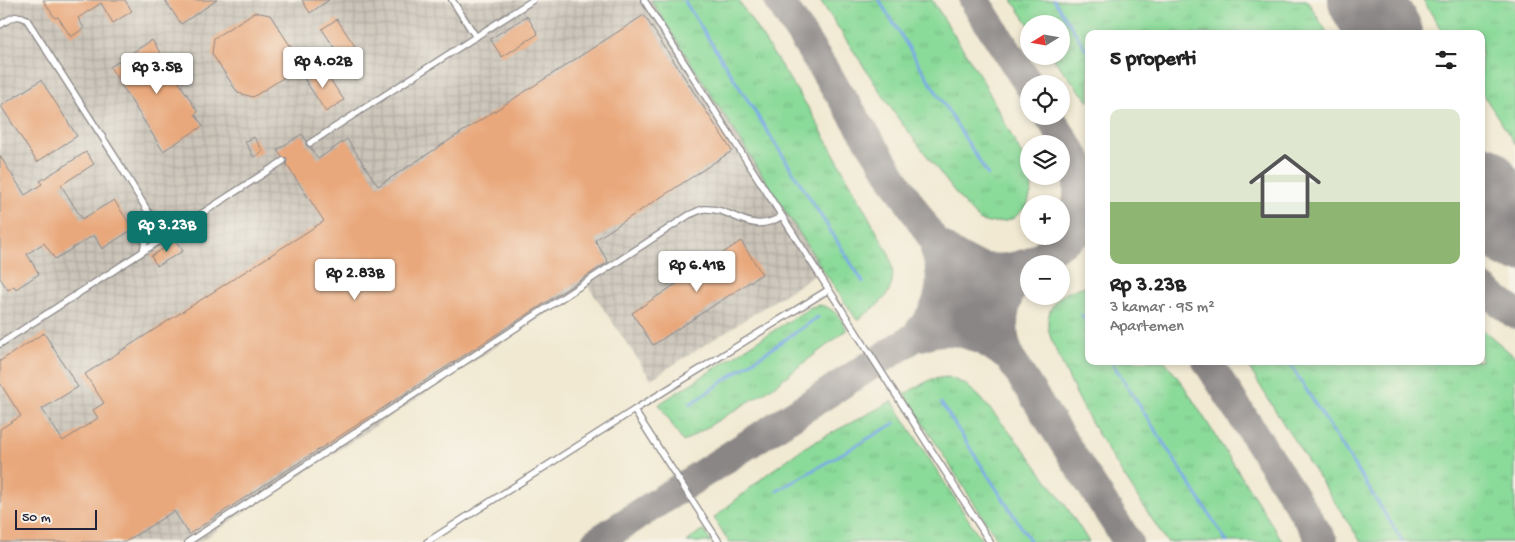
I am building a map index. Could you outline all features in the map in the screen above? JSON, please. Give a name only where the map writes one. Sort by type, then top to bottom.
[{"type":"lane","points":[[452,0],[476,37]]},
{"type":"lane","points":[[310,143],[533,0]]},
{"type":"lane","points":[[644,0],[990,542]]},
{"type":"lane","points":[[0,25],[18,16],[23,16],[27,20],[112,152],[149,211],[149,225],[143,251]]},
{"type":"lane","points":[[0,344],[283,160]]},
{"type":"lane","points":[[188,542],[689,215],[703,209],[715,210],[755,224],[771,222],[782,216]]},
{"type":"lane","points":[[428,542],[634,410],[828,290]]},
{"type":"lane","points":[[634,410],[719,542]]},
{"type":"shaded area","points":[[0,0],[651,0],[823,270],[651,379],[588,286],[199,542],[0,542]]},
{"type":"green space","points":[[651,0],[738,0],[811,112],[889,254],[892,266],[893,277],[888,293],[875,307],[857,320],[823,270]]},
{"type":"green space","points":[[820,0],[932,0],[982,79],[1020,152],[1020,185],[1031,185],[1032,190],[1030,195],[1020,195],[1020,212],[1014,218],[1006,221],[988,223],[979,220],[965,205],[897,117]]},
{"type":"green space","points":[[1012,0],[1307,0],[1326,30],[1085,30],[1085,97],[1070,79],[1070,75],[1067,75],[1058,65],[1070,65],[1070,15],[1022,15]]},
{"type":"green space","points":[[1423,0],[1515,0],[1515,144],[1485,97],[1485,30],[1442,30]]},
{"type":"green space","points":[[1085,287],[1085,365],[1168,365],[1184,386],[1283,542],[1167,542],[1125,478],[1086,413],[1050,336],[1048,317],[1050,310],[1053,305],[1070,305],[1070,292]]},
{"type":"green space","points":[[820,305],[829,308],[836,314],[847,330],[768,390],[683,442],[659,404],[811,307]]},
{"type":"green space","points":[[1485,331],[1515,357],[1515,542],[1361,542],[1286,428],[1247,365],[1485,365]]},
{"type":"green space","points":[[948,377],[965,384],[980,397],[1027,453],[1064,503],[1089,542],[999,542],[904,394],[932,379]]},
{"type":"green space","points":[[892,401],[983,542],[780,542],[775,540],[768,542],[729,542],[714,518],[767,474],[805,447]]},
{"type":"green space","points":[[700,531],[704,531],[711,542],[687,542]]},
{"type":"building","points":[[43,0],[125,0],[132,11],[113,23],[101,3],[78,18],[84,28],[71,37],[58,17],[55,18]]},
{"type":"building","points":[[165,0],[217,0],[181,24]]},
{"type":"building","points":[[302,0],[329,0],[310,13]]},
{"type":"building","points":[[255,12],[270,15],[297,56],[294,71],[253,97],[238,93],[212,54],[214,38]]},
{"type":"building","points":[[644,15],[732,151],[595,240],[608,262],[189,534],[174,511],[125,542],[0,542],[0,429],[21,416],[0,383],[0,361],[44,333],[78,387],[42,409],[63,441],[98,418],[93,410],[104,403],[85,374],[324,221],[286,164],[287,158],[282,157],[277,150],[302,134],[306,140],[306,145],[311,148],[318,159],[347,139],[378,186]]},
{"type":"building","points":[[527,16],[538,34],[502,57],[490,39]]},
{"type":"building","points":[[337,19],[356,48],[341,58],[322,29]]},
{"type":"building","points":[[152,40],[198,112],[195,114],[203,126],[163,151],[110,67]]},
{"type":"building","points":[[320,65],[344,100],[326,112],[303,77]]},
{"type":"building","points":[[41,80],[77,136],[37,162],[1,106]]},
{"type":"building","points":[[254,137],[263,151],[254,157],[245,142]]},
{"type":"building","points":[[86,152],[94,164],[61,185],[82,219],[114,200],[133,229],[102,249],[94,235],[55,259],[44,243],[27,254],[39,274],[16,289],[14,286],[8,290],[0,278],[0,156],[25,195],[42,184],[40,181]]},
{"type":"building","points":[[200,226],[206,236],[199,241],[192,231]]},
{"type":"building","points":[[176,241],[183,251],[157,266],[151,256]]},
{"type":"building","points":[[741,241],[762,274],[653,345],[632,313]]},
{"type":"waterway","points":[[684,0],[863,282]]},
{"type":"waterway","points":[[879,0],[988,175]]},
{"type":"waterway","points":[[1054,0],[1085,48]]},
{"type":"waterway","points":[[1082,315],[1085,320]]},
{"type":"waterway","points":[[690,404],[818,317]]},
{"type":"waterway","points":[[1114,365],[1227,542]]},
{"type":"waterway","points":[[1291,365],[1403,542]]},
{"type":"waterway","points":[[941,403],[1031,542]]},
{"type":"waterway","points":[[777,491],[895,423]]},
{"type":"taxiway","points":[[779,0],[1128,542]]},
{"type":"taxiway","points":[[974,0],[1023,75]]},
{"type":"taxiway","points":[[1055,125],[1079,163]]},
{"type":"taxiway","points":[[1070,149],[1077,172],[1078,197],[1076,210],[1070,224]]},
{"type":"taxiway","points":[[596,542],[1085,228]]},
{"type":"taxiway","points":[[939,244],[959,258],[979,266],[1000,269],[1020,265]]},
{"type":"taxiway","points":[[919,331],[932,313],[939,293],[941,282],[935,249]]},
{"type":"taxiway","points":[[1008,352],[1003,330],[1003,318],[1008,296],[1020,275]]},
{"type":"taxiway","points":[[1485,290],[1515,314]]},
{"type":"taxiway","points":[[921,336],[943,331],[965,334],[986,342],[1005,355]]},
{"type":"taxiway","points":[[1210,365],[1323,542]]},
{"type":"runway","points":[[1365,0],[1384,30]]},
{"type":"runway","points":[[1485,188],[1515,234]]}]
